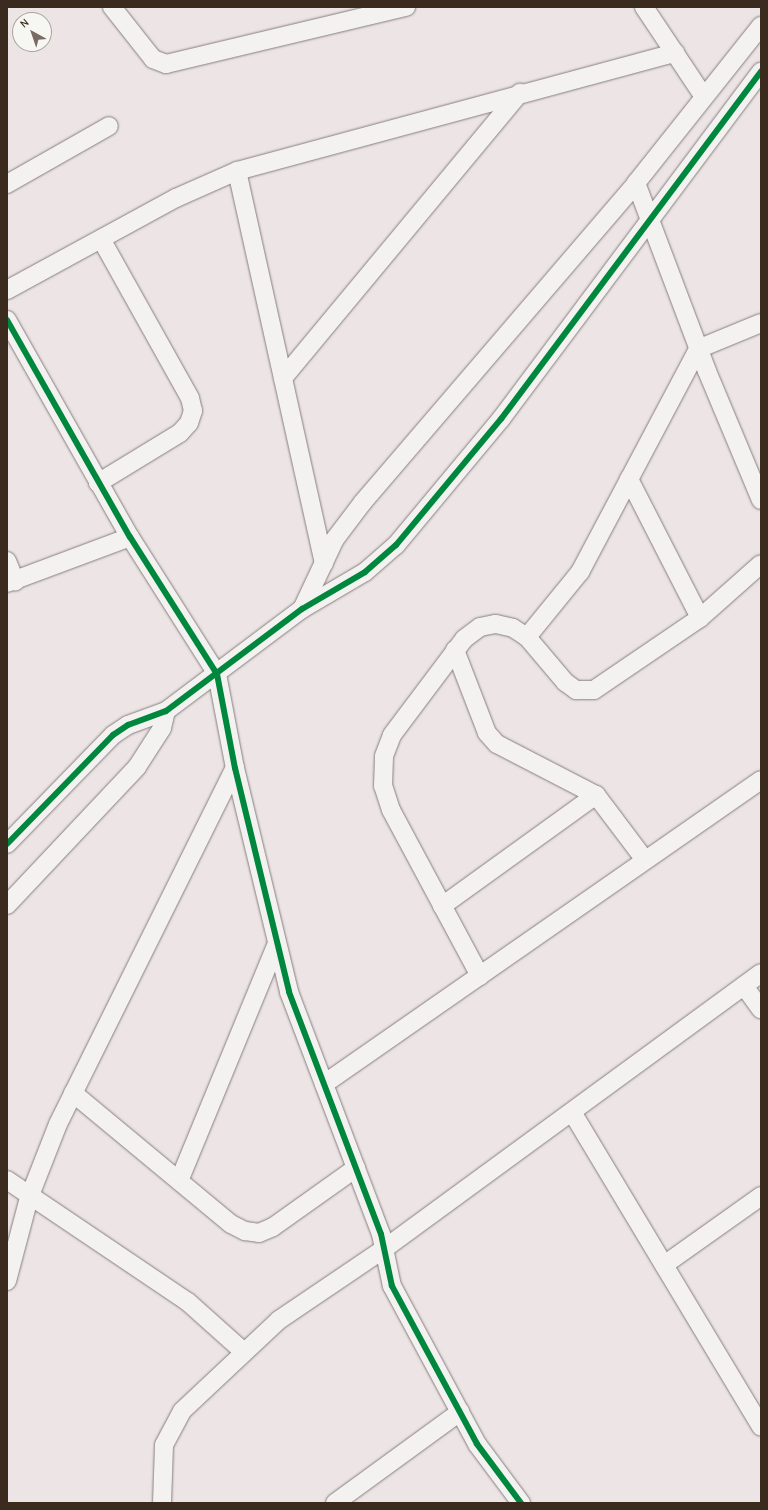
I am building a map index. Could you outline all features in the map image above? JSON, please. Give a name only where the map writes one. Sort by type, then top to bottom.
[{"type":"street","points":[[112,7],[153,59],[171,64],[351,13],[406,7]]},
{"type":"street","points":[[129,7],[136,37]]},
{"type":"street","points":[[644,7],[704,97]]},
{"type":"street","points":[[302,609],[335,539],[363,502],[636,183],[761,26]]},
{"type":"street","points":[[7,290],[101,239],[237,171],[520,93],[675,53]]},
{"type":"street","points":[[7,844],[113,735],[128,724],[166,711],[302,609],[365,572],[396,545],[501,419],[649,218],[761,72]]},
{"type":"street","points":[[283,378],[520,93]]},
{"type":"street","points":[[7,184],[109,126]]},
{"type":"street","points":[[237,171],[324,563]]},
{"type":"street","points":[[636,183],[698,349],[761,500]]},
{"type":"street","points":[[98,483],[180,433],[189,424],[193,410],[190,398],[101,239]]},
{"type":"street","points":[[7,320],[98,483],[130,537],[217,674],[235,768],[289,992],[356,1168],[384,1249],[392,1286],[478,1444],[521,1503]]},
{"type":"street","points":[[527,637],[580,572],[698,349],[761,323]]},
{"type":"street","points":[[629,479],[700,618]]},
{"type":"street","points":[[7,561],[11,582],[130,537]]},
{"type":"street","points":[[480,976],[391,810],[383,786],[384,756],[392,735],[455,650],[480,627],[496,624],[527,637],[565,682],[576,690],[594,690],[700,618],[761,564]]},
{"type":"street","points":[[455,650],[479,718],[497,744],[596,795],[645,860]]},
{"type":"street","points":[[7,905],[137,767],[162,728],[166,711]]},
{"type":"street","points":[[7,1281],[29,1198],[73,1093],[235,768]]},
{"type":"street","points":[[324,1084],[761,780]]},
{"type":"street","points":[[442,906],[596,795]]},
{"type":"street","points":[[179,1181],[277,943]]},
{"type":"street","points":[[162,1503],[164,1445],[182,1411],[279,1320],[384,1249],[761,973]]},
{"type":"street","points":[[744,986],[761,1009]]},
{"type":"street","points":[[73,1093],[231,1224],[259,1233],[356,1168]]},
{"type":"street","points":[[572,1112],[761,1427]]},
{"type":"street","points":[[7,1180],[29,1198],[188,1302],[244,1352]]},
{"type":"street","points":[[664,1265],[761,1196]]},
{"type":"street","points":[[335,1503],[460,1412]]},
{"type":"cycle path","points":[[7,844],[113,735],[128,725],[166,711],[302,609],[365,572],[396,545],[501,419],[761,72]]},
{"type":"cycle path","points":[[7,320],[130,537],[217,674],[235,768],[289,992],[381,1234],[392,1286],[477,1444],[521,1503]]}]
